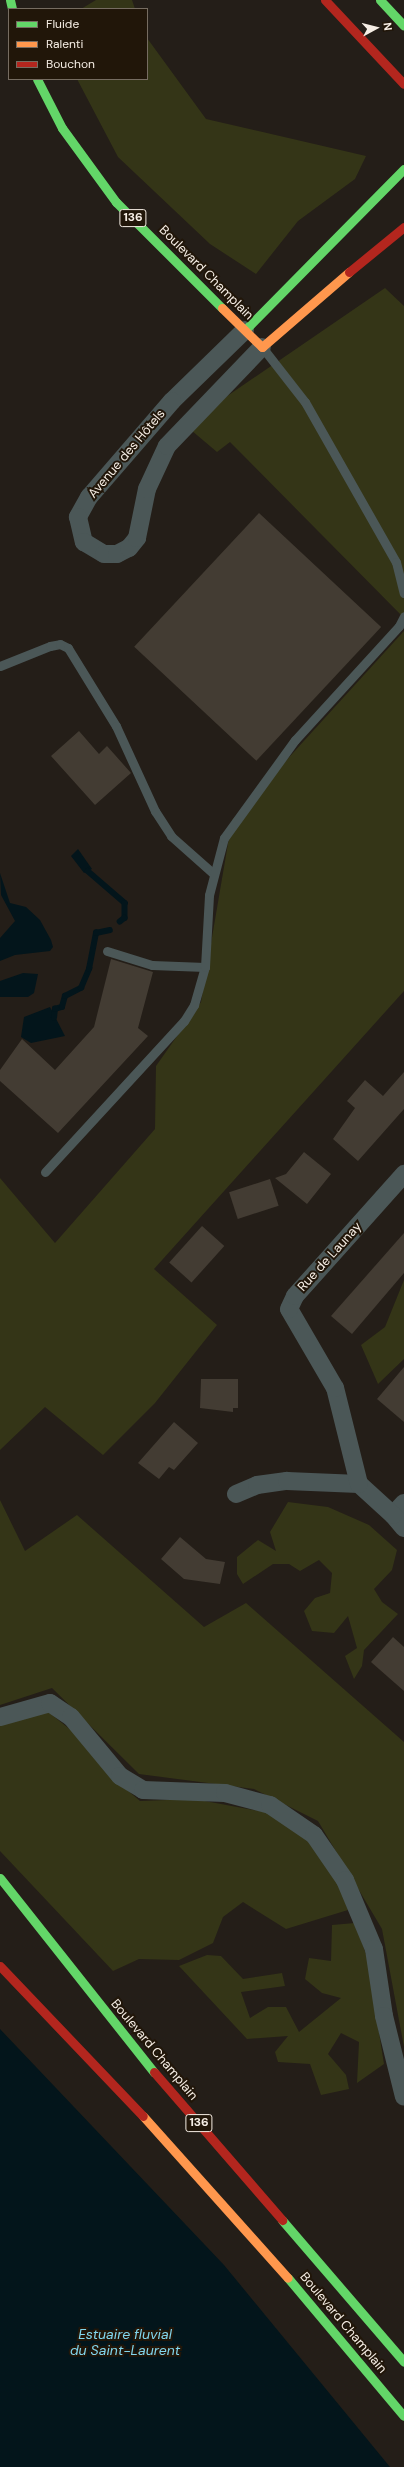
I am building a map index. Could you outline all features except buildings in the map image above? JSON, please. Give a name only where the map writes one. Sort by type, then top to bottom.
[{"type":"main road","points":[[325,0],[404,84]]},
{"type":"main road","points":[[382,2],[404,26]]},
{"type":"main road","name":"Boulevard Champlain","points":[[38,80],[62,128],[116,202],[253,338]]},
{"type":"main road","name":"Avenue des Hôtels","points":[[253,338],[404,169]]},
{"type":"main road","name":"Avenue des Hôtels","points":[[253,338],[306,306],[404,227]]},
{"type":"main road","name":"Boulevard Champlain","points":[[0,1878],[121,2033],[404,2362]]},
{"type":"main road","name":"Boulevard Champlain","points":[[0,1966],[106,2074],[315,2308],[404,2416]]},
{"type":"street","name":"Avenue des Hôtels","points":[[253,338],[167,446],[147,489],[137,538],[129,548],[117,554],[104,554],[84,542],[78,517],[89,497],[172,401],[253,338]]},
{"type":"street","name":"Rue de Launay","points":[[359,1484],[336,1388],[289,1309],[295,1296],[404,1174]]},
{"type":"street","points":[[236,1494],[258,1486],[287,1481],[359,1484],[400,1515]]},
{"type":"street","points":[[0,1717],[50,1702],[71,1716],[120,1776],[143,1790],[225,1793],[262,1803],[314,1835],[345,1880],[374,1949],[384,2016],[404,2097]]},
{"type":"lane","points":[[253,338],[305,402],[396,562],[404,593]]},
{"type":"lane","points":[[45,1172],[184,1021],[194,1005],[205,967],[209,895],[224,838],[294,740],[399,626],[404,616]]},
{"type":"lane","points":[[0,666],[50,646],[60,644],[68,648],[116,726],[155,811],[171,836],[214,874]]},
{"type":"lane","points":[[107,951],[152,965],[205,967]]},
{"type":"green space","points":[[96,0],[132,0],[135,8],[83,8]]},
{"type":"green space","points":[[148,39],[206,119],[366,156],[355,179],[298,221],[256,274],[210,244],[118,157],[78,80],[148,80]]},
{"type":"green space","points":[[385,288],[404,306],[404,618],[230,442],[217,452],[185,425]]},
{"type":"green space","points":[[404,631],[404,991],[154,1269],[217,1325],[155,1403],[103,1455],[45,1407],[0,1450],[0,1178],[55,1243],[155,1129],[156,1066],[201,1002],[232,820]]},
{"type":"green space","points":[[404,1280],[404,1359],[378,1384],[361,1345],[385,1327]]},
{"type":"green space","points":[[0,1500],[25,1551],[77,1515],[204,1627],[246,1603],[404,1742],[404,2047],[382,1929],[318,1821],[254,1789],[139,1774],[52,1688],[0,1705]]},
{"type":"green space","points":[[288,1502],[328,1507],[369,1525],[397,1550],[392,1570],[374,1589],[382,1602],[398,1614],[364,1650],[362,1666],[354,1679],[345,1656],[357,1648],[348,1616],[334,1633],[312,1631],[304,1611],[315,1598],[330,1593],[332,1573],[319,1560],[300,1571],[289,1564],[273,1564],[243,1584],[237,1574],[237,1557],[258,1540],[276,1551],[270,1532]]},
{"type":"green space","points":[[47,1711],[77,1735],[105,1771],[140,1801],[194,1799],[270,1813],[308,1840],[338,1881],[348,1910],[286,1929],[243,1902],[223,1917],[213,1943],[179,1960],[139,1959],[113,1971],[0,1851],[0,1725]]},
{"type":"green space","points":[[355,1923],[367,1957],[384,2064],[357,2083],[359,2042],[341,2033],[328,2054],[346,2075],[349,2089],[321,2095],[310,2064],[278,2062],[275,2052],[288,2036],[247,2039],[179,1966],[207,1955],[221,1956],[243,1979],[282,1973],[285,1986],[241,1992],[250,2018],[268,2007],[286,2007],[299,2032],[341,1998],[322,1993],[305,1979],[309,1958],[331,1961],[332,1925]]},
{"type":"water","points":[[78,849],[92,869],[84,873],[71,856]]},
{"type":"water","points":[[0,873],[10,903],[26,907],[40,920],[51,940],[53,947],[50,951],[15,955],[0,961],[0,938],[15,921],[1,895]]},
{"type":"water","points":[[23,973],[38,974],[34,993],[28,997],[0,997],[0,981]]},
{"type":"water","points":[[50,1007],[65,1036],[31,1043],[21,1037],[24,1017]]},
{"type":"water","name":"Estuaire fluvial du Saint-Laurent","points":[[0,2029],[224,2265],[390,2467],[0,2467]]},
{"type":"waterway","points":[[88,871],[125,903],[125,918],[120,922]]},
{"type":"waterway","points":[[54,1018],[55,1009],[62,1007],[65,996],[81,988],[89,969],[96,933],[110,930]]},
{"type":"traffic: fast","points":[[10,0],[12,8]]},
{"type":"traffic: fast","points":[[380,0],[404,26]]},
{"type":"traffic: fast","points":[[38,80],[62,128],[116,202],[222,308]]},
{"type":"traffic: fast","points":[[245,330],[404,169]]},
{"type":"traffic: fast","points":[[0,1878],[154,2072]]},
{"type":"traffic: fast","points":[[282,2220],[404,2362]]},
{"type":"traffic: fast","points":[[288,2278],[404,2416]]},
{"type":"traffic: slow","points":[[222,308],[262,347],[349,272]]},
{"type":"traffic: slow","points":[[143,2116],[288,2278]]},
{"type":"traffic: jam","points":[[325,0],[404,84]]},
{"type":"traffic: jam","points":[[349,272],[404,227]]},
{"type":"traffic: jam","points":[[0,1966],[143,2116]]},
{"type":"traffic: jam","points":[[154,2072],[282,2220]]}]
